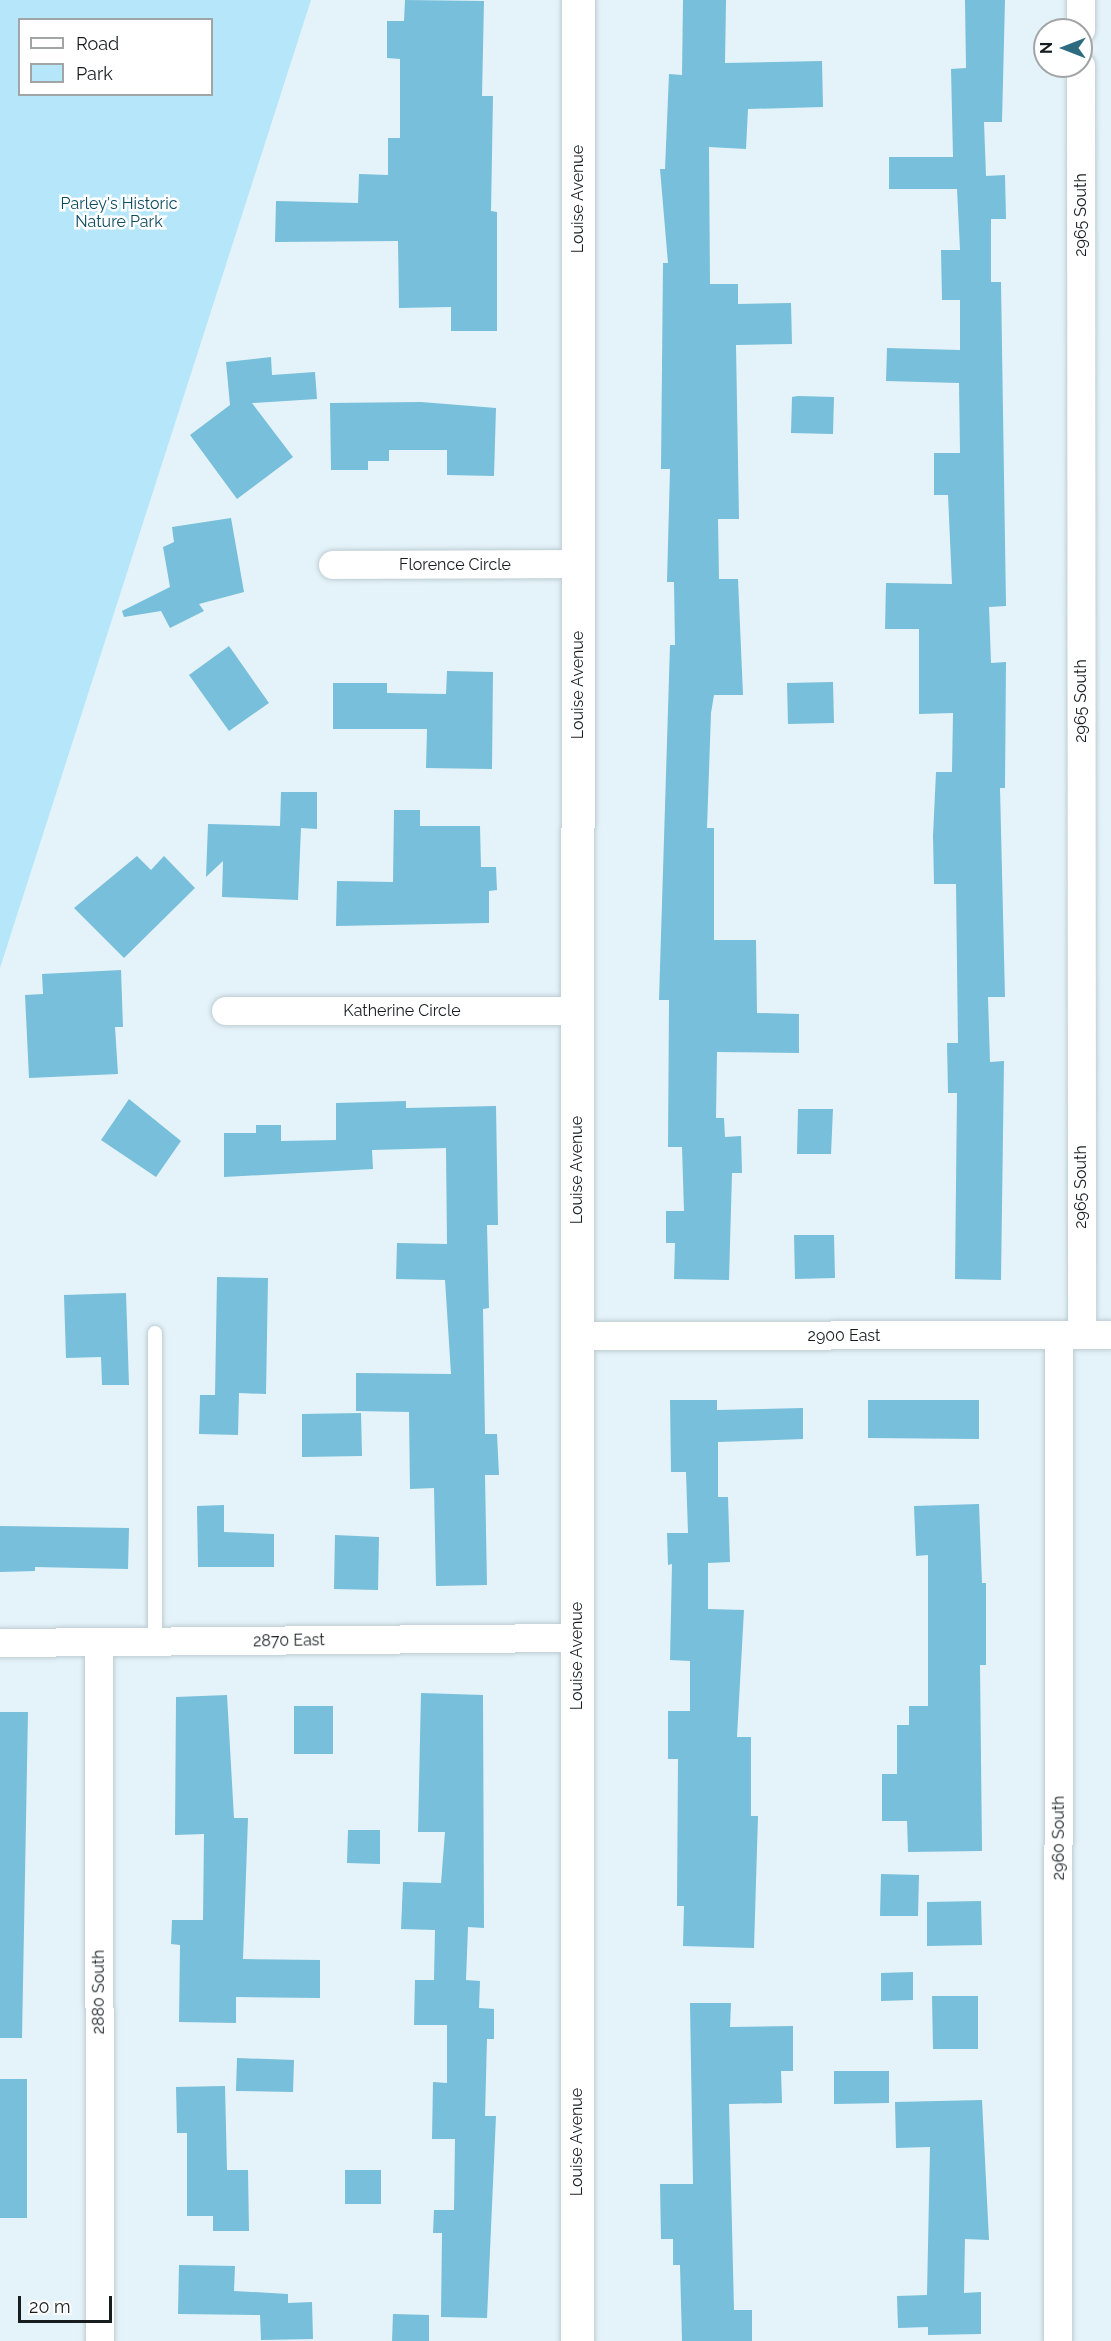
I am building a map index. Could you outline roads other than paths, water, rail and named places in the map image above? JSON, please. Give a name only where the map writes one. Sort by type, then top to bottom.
[{"type":"street","name":"Louise Avenue","points":[[577,2341],[578,0]]},
{"type":"street","points":[[1081,0],[1081,18]]},
{"type":"street","name":"2965 South","points":[[1070,1335],[1081,78]]},
{"type":"street","name":"Florence Circle","points":[[333,565],[578,564]]},
{"type":"street","name":"Katherine Circle","points":[[226,1011],[577,1011]]},
{"type":"street","name":"2960 South","points":[[1058,2341],[1070,1335]]},
{"type":"street","name":"2900 East","points":[[577,1336],[1111,1335]]},
{"type":"street","name":"2870 East","points":[[0,1643],[577,1638]]},
{"type":"street","name":"2880 South","points":[[99,1643],[100,2341]]},
{"type":"lane","points":[[155,1333],[155,1642]]},
{"type":"park label","name":"Parley's Historic Nature Park","points":[[119,213]]}]
